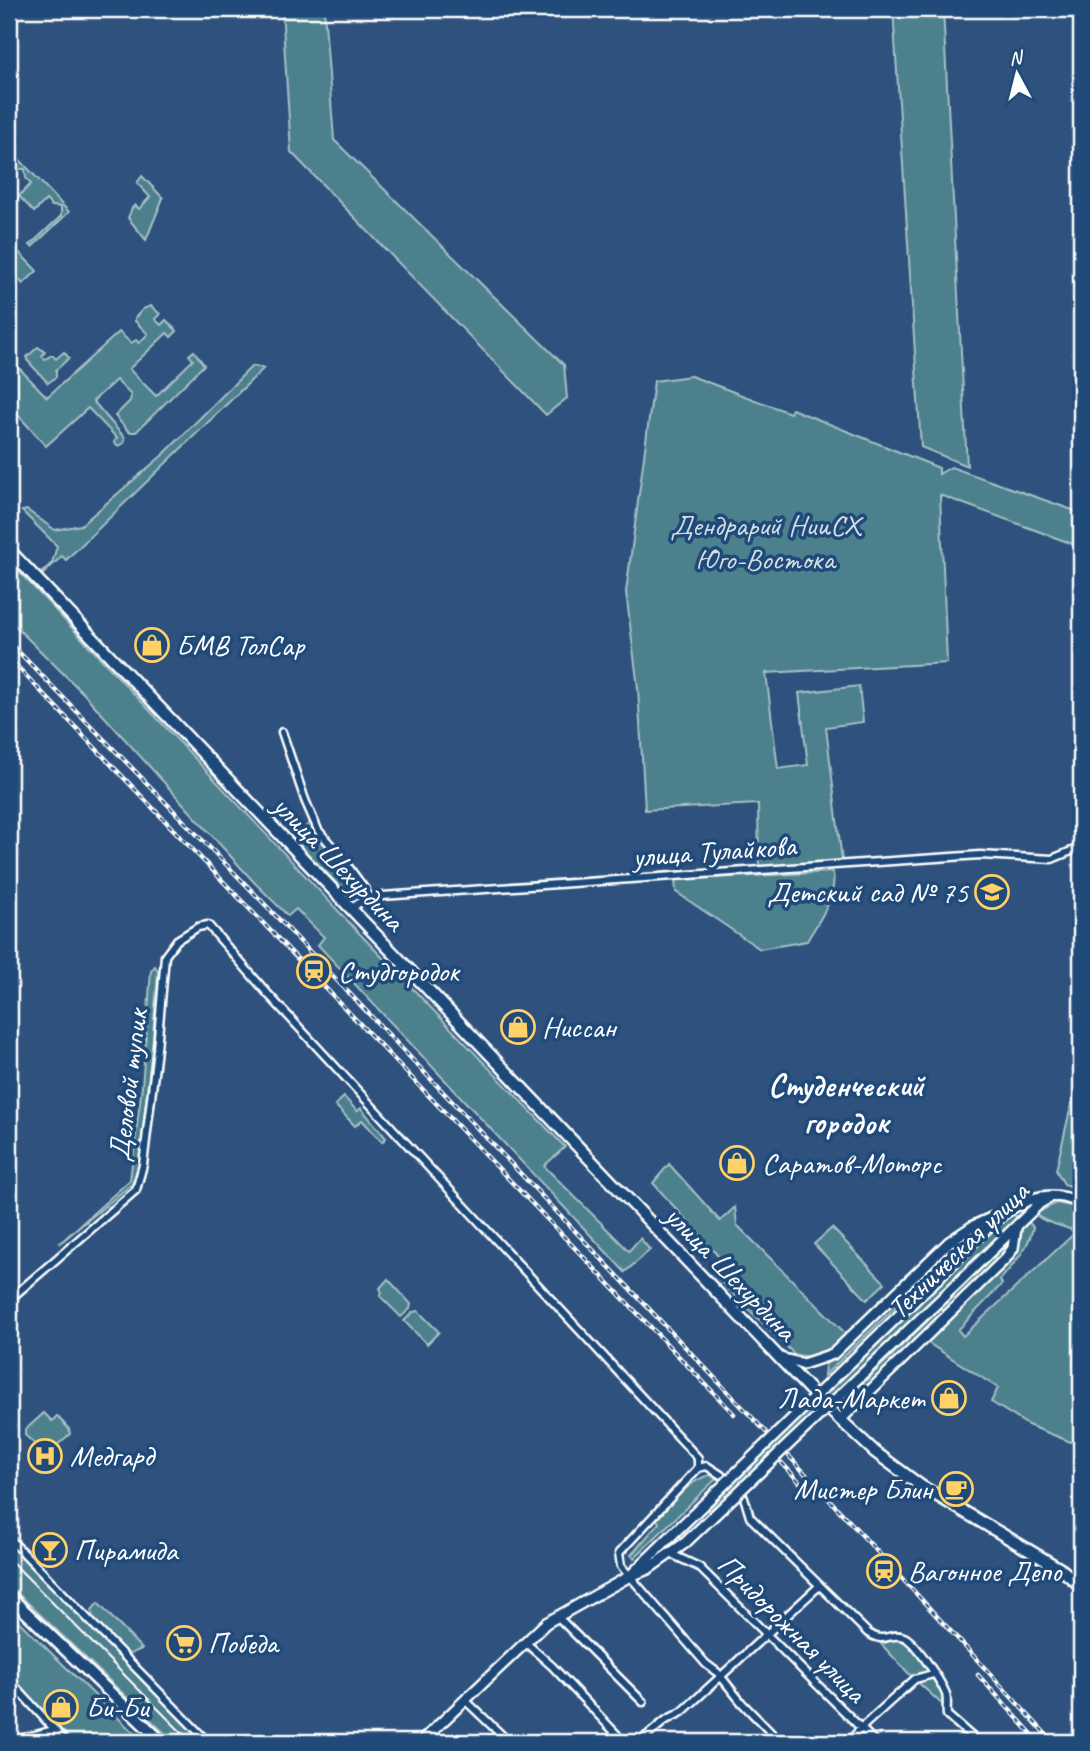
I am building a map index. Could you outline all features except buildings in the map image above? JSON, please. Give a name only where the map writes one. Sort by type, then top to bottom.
[{"type":"main road","name":"улица Шехурдина","points":[[9,550],[810,1390]]},
{"type":"main road","points":[[1053,1196],[1081,1202]]},
{"type":"main road","name":"Техническая улица","points":[[630,1576],[1010,1209],[1034,1198],[1053,1196]]},
{"type":"main road","name":"Техническая улица","points":[[421,1742],[557,1616],[648,1569],[685,1543],[1040,1203],[1053,1196]]},
{"type":"main road","points":[[779,1358],[803,1363],[833,1354],[949,1242],[973,1226],[1010,1209]]},
{"type":"main road","points":[[1019,1225],[1013,1248],[1006,1258],[837,1417],[901,1472],[1062,1570],[1081,1586]]},
{"type":"main road","points":[[9,1595],[162,1742]]},
{"type":"street","points":[[282,732],[318,830],[366,891],[367,897],[351,909]]},
{"type":"street","name":"улица Тулайкова","points":[[367,897],[981,855],[1052,859],[1081,847]]},
{"type":"street","name":"Деловой тупик","points":[[9,1300],[136,1190],[144,1165],[165,956],[177,940],[198,927],[208,925],[268,994],[698,1458],[698,1468]]},
{"type":"street","points":[[1010,1209],[1019,1208],[1023,1212],[1019,1225]]},
{"type":"street","points":[[721,1475],[707,1466],[698,1468],[667,1498],[659,1511],[619,1553],[621,1566],[706,1664],[721,1676],[742,1703],[780,1742]]},
{"type":"street","points":[[744,1497],[750,1517],[818,1587],[876,1638],[907,1638],[924,1656],[947,1698],[947,1715],[978,1742]]},
{"type":"street","points":[[9,1538],[208,1742]]},
{"type":"street","name":"Придорожная улица","points":[[671,1554],[699,1567],[874,1742]]},
{"type":"street","points":[[641,1742],[666,1720],[682,1713],[818,1587]]},
{"type":"street","points":[[557,1616],[642,1702]]},
{"type":"street","points":[[526,1642],[624,1742]]},
{"type":"street","points":[[849,1742],[915,1679],[933,1674]]},
{"type":"street","points":[[9,1680],[66,1742]]},
{"type":"street","points":[[465,1700],[509,1742]]},
{"type":"street","points":[[9,1742],[54,1730]]},
{"type":"green space","points":[[282,9],[324,9],[334,140],[564,365],[567,398],[546,415],[291,152]]},
{"type":"green space","points":[[893,9],[943,9],[967,466],[921,447]]},
{"type":"green space","points":[[19,159],[69,212],[32,247],[30,245],[61,216],[61,207],[52,206],[46,200],[34,212],[19,196],[31,184],[26,178],[25,169],[17,169],[9,176],[9,169]]},
{"type":"green space","points":[[142,176],[163,198],[146,240],[128,218],[135,205],[139,209],[150,197],[137,183]]},
{"type":"green space","points":[[12,245],[37,271],[23,284],[9,269],[9,249]]},
{"type":"green space","points":[[151,306],[160,314],[155,319],[161,325],[166,320],[177,331],[171,337],[167,333],[129,369],[156,396],[193,360],[189,355],[194,351],[204,365],[136,432],[129,432],[115,416],[130,401],[131,395],[116,380],[93,401],[125,438],[124,443],[118,446],[114,442],[117,438],[88,408],[46,446],[9,405],[9,374],[19,368],[47,397],[119,332],[131,343],[136,340],[139,343],[148,334],[135,318],[143,309]]},
{"type":"green space","points":[[38,347],[45,352],[42,356],[45,359],[52,355],[56,359],[64,352],[69,358],[56,370],[56,377],[48,383],[27,360]]},
{"type":"green space","points":[[252,366],[264,368],[66,560],[62,556],[42,575],[52,563],[57,546],[22,511],[27,510],[55,530],[81,525],[164,454]]},
{"type":"green space","name":"Дендрарий НииСХ Юго-Востока","points":[[691,376],[790,413],[792,409],[939,468],[939,474],[951,467],[1081,513],[1081,547],[940,495],[947,663],[766,673],[778,769],[808,765],[799,693],[859,686],[863,722],[826,727],[842,861],[759,869],[758,804],[645,810],[638,688],[626,592],[654,381]]},
{"type":"green space","points":[[9,561],[360,934],[565,1147],[544,1166],[629,1251],[640,1238],[650,1250],[625,1272],[318,945],[324,937],[296,909],[288,916],[253,881],[84,694],[9,620]]},
{"type":"green space","points":[[311,821],[321,838],[349,870],[359,890],[355,894],[347,894],[294,840]]},
{"type":"green space","points":[[833,872],[830,900],[807,941],[760,949],[676,892],[675,880]]},
{"type":"green space","points":[[155,966],[158,972],[152,1048],[139,1164],[132,1184],[59,1244],[130,1180],[142,1087],[151,971]]},
{"type":"green space","points":[[1081,1063],[1081,1190],[1064,1184],[1056,1170]]},
{"type":"green space","points":[[344,1097],[357,1111],[361,1108],[386,1138],[382,1142],[362,1120],[355,1126],[335,1105]]},
{"type":"green space","points":[[669,1164],[720,1221],[735,1207],[737,1225],[847,1335],[823,1353],[809,1357],[794,1354],[713,1274],[719,1257],[653,1183]]},
{"type":"green space","points":[[1056,1203],[1081,1208],[1081,1446],[1028,1425],[991,1402],[998,1388],[925,1341],[1016,1251],[1027,1220],[1033,1227],[1024,1249],[1000,1280],[1002,1284],[958,1330],[963,1336],[1076,1232],[1035,1214]]},
{"type":"green space","points":[[1010,1214],[1016,1216],[1015,1220],[725,1499],[708,1511],[706,1509]]},
{"type":"green space","points":[[832,1228],[885,1283],[867,1300],[814,1244]]},
{"type":"green space","points":[[973,1232],[824,1376],[825,1365],[951,1245]]},
{"type":"green space","points":[[1005,1246],[1006,1250],[1002,1256],[854,1400],[846,1400]]},
{"type":"green space","points":[[388,1279],[411,1304],[410,1309],[401,1317],[380,1296],[380,1288]]},
{"type":"green space","points":[[418,1311],[439,1332],[427,1344],[404,1321]]},
{"type":"green space","points":[[44,1413],[52,1421],[57,1416],[69,1429],[70,1434],[54,1448],[49,1443],[40,1449],[25,1435],[25,1430]]},
{"type":"green space","points":[[710,1475],[716,1479],[634,1558],[631,1555],[659,1523],[657,1519],[668,1506],[695,1481]]},
{"type":"green space","points":[[9,1542],[203,1742],[174,1742],[9,1585]]},
{"type":"green space","points":[[98,1603],[142,1649],[130,1654],[125,1653],[93,1620],[92,1610]]},
{"type":"green space","points":[[9,1612],[143,1742],[72,1742],[9,1675]]},
{"type":"green space","points":[[898,1638],[906,1640],[921,1656],[944,1694],[944,1706],[881,1644]]},
{"type":"tunnel","points":[[721,1475],[741,1493]]},
{"type":"tram line","points":[[9,1559],[191,1742]]},
{"type":"railway","points":[[9,642],[255,894],[766,1432]]},
{"type":"railway","points":[[9,658],[734,1414]]},
{"type":"railway","points":[[789,1456],[1053,1742]]},
{"type":"railway","points":[[782,1463],[807,1490]]},
{"type":"railway","points":[[978,1675],[1039,1742]]},
{"type":"place","name":"БМВ ТолСар","points":[[152,645]]},
{"type":"place","name":"Детский сад № 75","points":[[992,892]]},
{"type":"place","name":"Студгородок","points":[[314,971]]},
{"type":"place","name":"Ниссан","points":[[518,1027]]},
{"type":"place","name":"Саратов-Моторс","points":[[737,1163]]},
{"type":"place","name":"Лада-Маркет","points":[[949,1398]]},
{"type":"place","name":"Медгард","points":[[45,1456]]},
{"type":"place","name":"Мистер Блин","points":[[956,1489]]},
{"type":"place","name":"Пирамида","points":[[50,1550]]},
{"type":"place","name":"Вагонное Депо","points":[[884,1571]]},
{"type":"place","name":"Победа","points":[[184,1643]]},
{"type":"place","name":"Би-Би","points":[[61,1707]]},
{"type":"district","name":"Студенческий городок","points":[[846,1104]]}]
